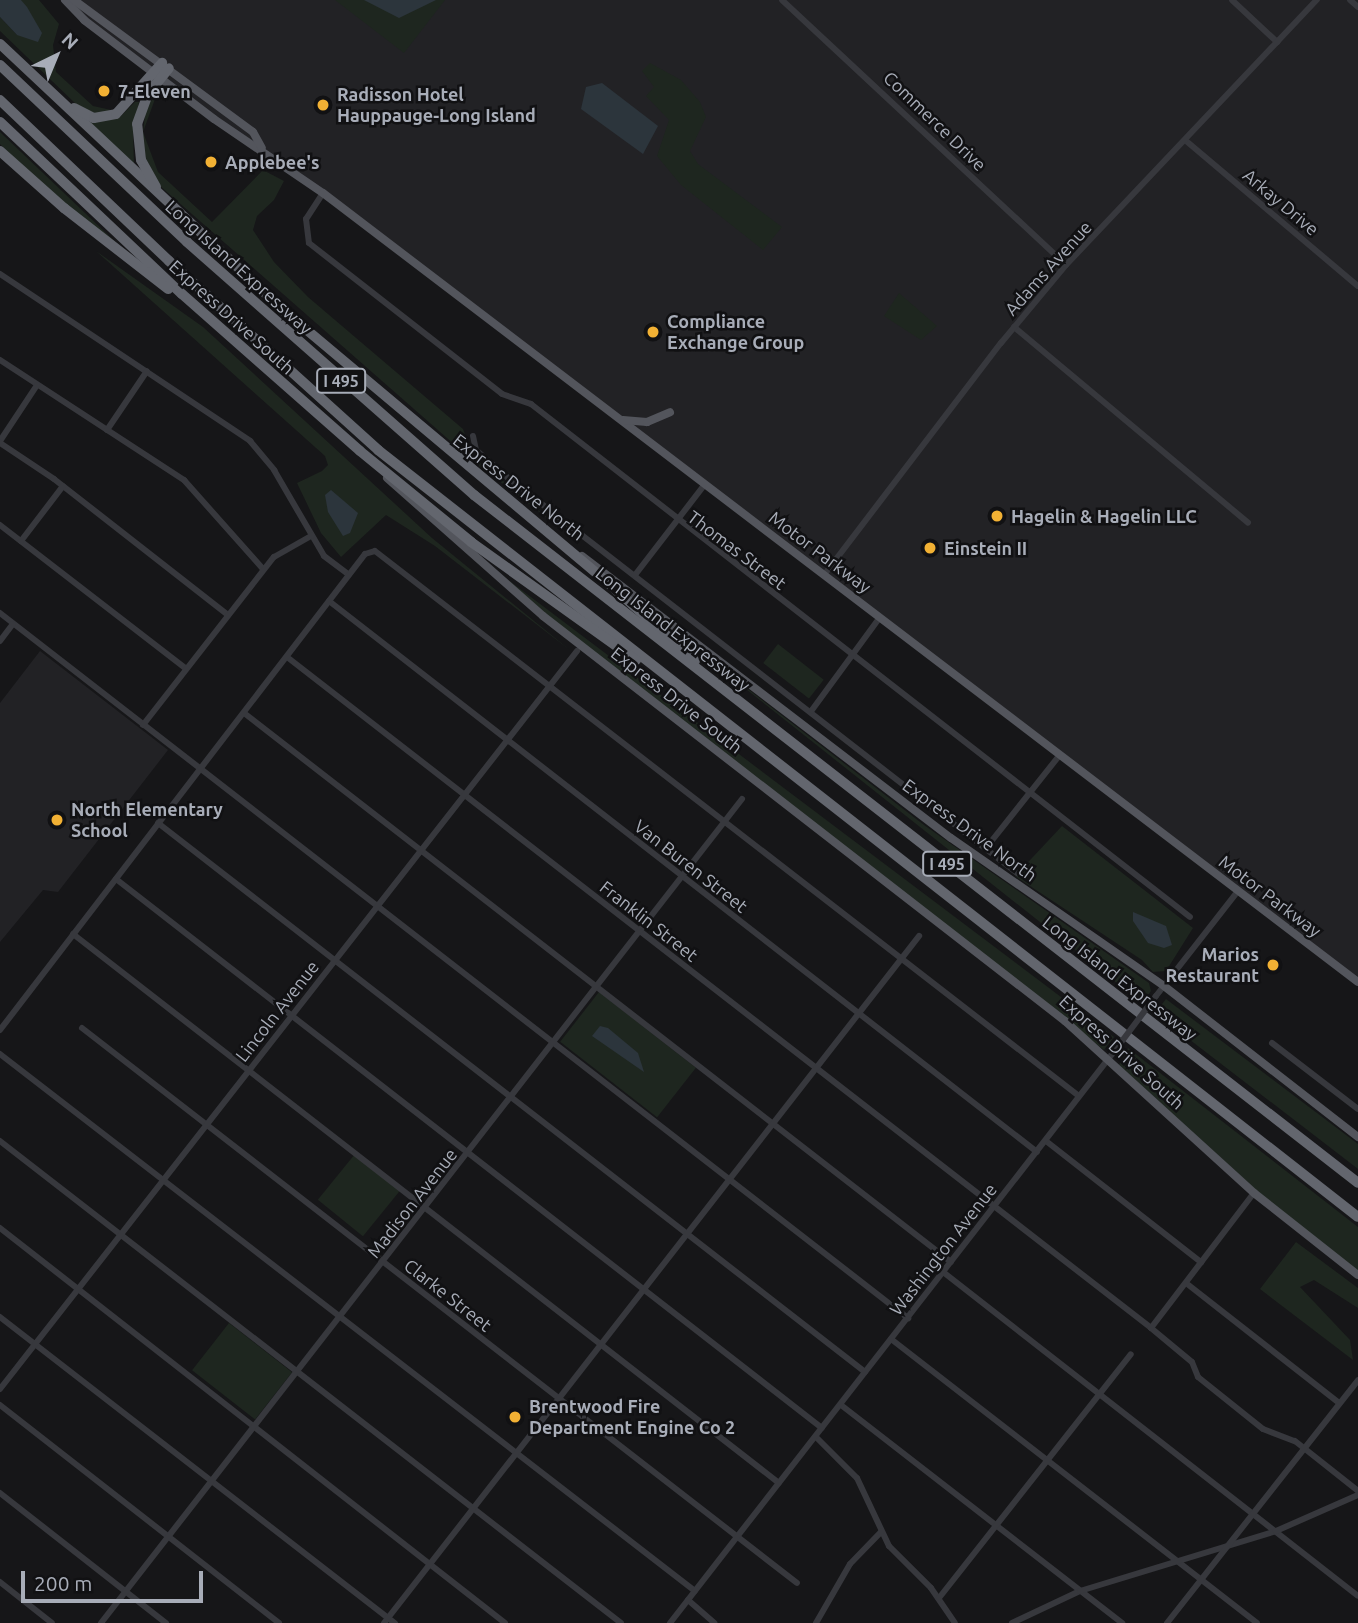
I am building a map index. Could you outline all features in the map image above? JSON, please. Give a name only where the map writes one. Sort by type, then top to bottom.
[{"type":"highway","name":"Express Drive North","points":[[0,44],[172,208],[366,383],[553,536]]},
{"type":"highway","name":"Long Island Expressway","points":[[0,65],[187,242],[396,429],[1358,1183]]},
{"type":"highway","points":[[42,84],[85,115],[104,117],[124,108],[166,65]]},
{"type":"highway","points":[[157,75],[140,111],[137,138],[146,172],[172,208]]},
{"type":"highway","name":"I 495","points":[[0,100],[223,311],[379,450],[1358,1217]]},
{"type":"highway","name":"Express Drive South","points":[[0,122],[218,327],[360,451]]},
{"type":"highway","points":[[0,151],[77,219],[218,327]]},
{"type":"highway","points":[[360,451],[594,633],[670,679]]},
{"type":"highway","points":[[553,536],[684,648],[704,673]]},
{"type":"main road","name":"Motor Parkway","points":[[65,0],[246,143],[262,148],[323,193],[880,617],[1058,757],[1358,982]]},
{"type":"main road","name":"Motor Parkway","points":[[74,0],[166,65],[253,132],[262,148]]},
{"type":"main road","points":[[620,419],[647,422],[670,412]]},
{"type":"main road","name":"Express Drive South","points":[[360,451],[441,530],[543,617],[1108,1058],[1254,1193],[1358,1275]]},
{"type":"main road","name":"Express Drive North","points":[[553,536],[609,574],[960,845],[1164,986],[1358,1138]]},
{"type":"street","name":"Commerce Drive","points":[[782,0],[1066,265]]},
{"type":"street","points":[[1232,0],[1277,42]]},
{"type":"street","name":"Adams Avenue","points":[[824,575],[1014,327],[1066,265],[1317,0]]},
{"type":"street","points":[[1350,0],[1358,7]]},
{"type":"street","name":"Arkay Drive","points":[[1185,140],[1358,286]]},
{"type":"street","name":"Thomas Street","points":[[323,193],[306,219],[304,229],[309,243],[502,394],[531,404],[676,521],[1190,917]]},
{"type":"street","points":[[0,274],[250,442],[274,470],[324,556],[349,575]]},
{"type":"street","points":[[1014,327],[1248,523]]},
{"type":"street","points":[[0,360],[184,480],[263,569]]},
{"type":"street","points":[[107,430],[147,371]]},
{"type":"street","points":[[37,385],[0,442],[63,486],[229,615]]},
{"type":"street","points":[[473,436],[476,450],[507,477],[812,710],[1017,873]]},
{"type":"street","points":[[635,575],[705,484]]},
{"type":"street","points":[[21,541],[63,486]]},
{"type":"street","points":[[0,525],[186,670]]},
{"type":"street","points":[[143,725],[263,569],[274,557],[311,536]]},
{"type":"street","points":[[0,1030],[365,554],[375,551],[1079,1096]]},
{"type":"street","name":"Van Buren Street","points":[[329,601],[1037,1152]]},
{"type":"street","points":[[0,613],[908,1318]]},
{"type":"street","points":[[812,710],[880,617]]},
{"type":"street","points":[[0,641],[13,624]]},
{"type":"street","name":"Lincoln Avenue","points":[[0,1389],[577,651]]},
{"type":"street","name":"Franklin Street","points":[[287,657],[1151,1328],[1192,1362],[1198,1377],[1263,1429],[1304,1448],[1358,1493]]},
{"type":"street","points":[[244,713],[951,1262]]},
{"type":"street","points":[[986,848],[1058,757]]},
{"type":"street","name":"Madison Avenue","points":[[102,1623],[641,933],[742,799]]},
{"type":"street","points":[[158,823],[865,1372]]},
{"type":"street","points":[[116,879],[822,1428]]},
{"type":"street","name":"Washington Avenue","points":[[670,1623],[1238,891]]},
{"type":"street","points":[[73,934],[779,1483]]},
{"type":"street","points":[[0,1317],[389,1621],[473,1509],[919,936]]},
{"type":"street","name":"Clarke Street","points":[[82,1028],[797,1583]]},
{"type":"street","points":[[1272,1043],[1358,1109]]},
{"type":"street","points":[[0,1054],[695,1591]]},
{"type":"street","points":[[0,1141],[621,1623]]},
{"type":"street","points":[[1046,1141],[1201,1262]]},
{"type":"street","points":[[1151,1328],[1254,1193]]},
{"type":"street","points":[[0,1228],[505,1623]]},
{"type":"street","points":[[943,1272],[1358,1595]]},
{"type":"street","points":[[1186,1283],[1339,1403]]},
{"type":"street","points":[[891,1339],[1257,1623]]},
{"type":"street","points":[[939,1598],[1130,1354]]},
{"type":"street","points":[[1167,1623],[1357,1383]]},
{"type":"street","points":[[0,1405],[279,1623]]},
{"type":"street","points":[[841,1405],[1122,1623]]},
{"type":"street","points":[[816,1437],[857,1478],[881,1532],[898,1558],[939,1598],[954,1623]]},
{"type":"street","points":[[0,1493],[166,1623]]},
{"type":"street","points":[[1012,1623],[1080,1591],[1276,1531],[1358,1493]]},
{"type":"street","points":[[816,1623],[850,1564],[881,1532]]},
{"type":"street","points":[[0,1582],[52,1623]]},
{"type":"street","points":[[688,1600],[715,1623]]},
{"type":"shaded area","points":[[0,0],[21,0],[42,33],[38,42],[17,35],[0,17]]},
{"type":"shaded area","points":[[21,0],[39,0],[59,24],[53,45],[56,72],[93,106],[116,111],[97,114],[78,106],[0,31],[0,17],[17,35],[28,15]]},
{"type":"shaded area","points":[[63,0],[1358,0],[1358,983],[291,173],[214,119]]},
{"type":"shaded area","points":[[335,0],[445,0],[404,53]]},
{"type":"shaded area","points":[[364,0],[436,0],[399,18]]},
{"type":"shaded area","points":[[650,63],[681,80],[700,102],[706,117],[690,151],[698,164],[782,227],[763,250],[681,185],[657,156],[669,120],[646,96],[654,87],[642,71]]},
{"type":"shaded area","points":[[602,83],[658,126],[643,154],[581,109],[586,87]]},
{"type":"shaded area","points":[[159,88],[143,132],[146,107]]},
{"type":"shaded area","points":[[135,102],[139,102],[133,132],[134,164],[89,122],[119,118]]},
{"type":"shaded area","points":[[0,132],[127,253],[59,202],[0,144]]},
{"type":"shaded area","points":[[143,132],[158,172],[212,222],[263,170],[284,181],[274,200],[257,216],[253,230],[274,262],[308,297],[463,429],[473,456],[555,524],[964,840],[472,460],[160,186],[141,149]]},
{"type":"shaded area","points":[[96,251],[203,327],[432,538],[571,651],[435,546],[386,515],[341,557],[321,533],[297,483],[322,471],[328,465],[325,456]]},
{"type":"shaded area","points":[[899,293],[937,326],[921,340],[884,316]]},
{"type":"shaded area","points":[[331,490],[358,513],[350,533],[343,536],[328,512],[325,495]]},
{"type":"shaded area","points":[[503,576],[1114,1037],[1104,1050],[551,618]]},
{"type":"shaded area","points":[[674,632],[924,825],[1149,983],[1151,991],[1142,1003]]},
{"type":"shaded area","points":[[778,644],[824,680],[809,699],[763,663]]},
{"type":"shaded area","name":"North Elementary School","points":[[40,651],[168,750],[58,892],[43,890],[0,942],[0,703]]},
{"type":"shaded area","points":[[1062,826],[1193,928],[1166,971],[1153,972],[1142,960],[1015,876]]},
{"type":"shaded area","points":[[1133,912],[1166,926],[1172,945],[1164,948],[1148,943],[1133,921]]},
{"type":"shaded area","points":[[599,992],[696,1068],[657,1117],[560,1042]]},
{"type":"shaded area","points":[[1166,999],[1358,1144],[1358,1169],[1155,1013]]},
{"type":"shaded area","points":[[600,1026],[608,1028],[638,1053],[644,1072],[592,1036]]},
{"type":"shaded area","points":[[1128,1048],[1358,1227],[1358,1271],[1264,1197],[1119,1065]]},
{"type":"shaded area","points":[[355,1154],[400,1191],[363,1236],[318,1200]]},
{"type":"shaded area","points":[[1296,1242],[1358,1288],[1358,1308],[1314,1280],[1300,1287],[1350,1340],[1353,1360],[1260,1289]]},
{"type":"shaded area","points":[[229,1323],[292,1372],[255,1420],[192,1370]]},
{"type":"place","name":"7-Eleven","points":[[104,91]]},
{"type":"place","name":"Radisson Hotel Hauppauge-Long Island","points":[[323,105]]},
{"type":"place","name":"Applebee's","points":[[211,162]]},
{"type":"place","name":"Compliance Exchange Group","points":[[653,332]]},
{"type":"place","name":"Hagelin & Hagelin LLC","points":[[997,516]]},
{"type":"place","name":"Einstein II","points":[[930,548]]},
{"type":"place","name":"North Elementary School","points":[[57,820]]},
{"type":"place","name":"Marios Restaurant","points":[[1273,965]]},
{"type":"place","name":"Brentwood Fire Department Engine Co 2","points":[[515,1417]]}]
